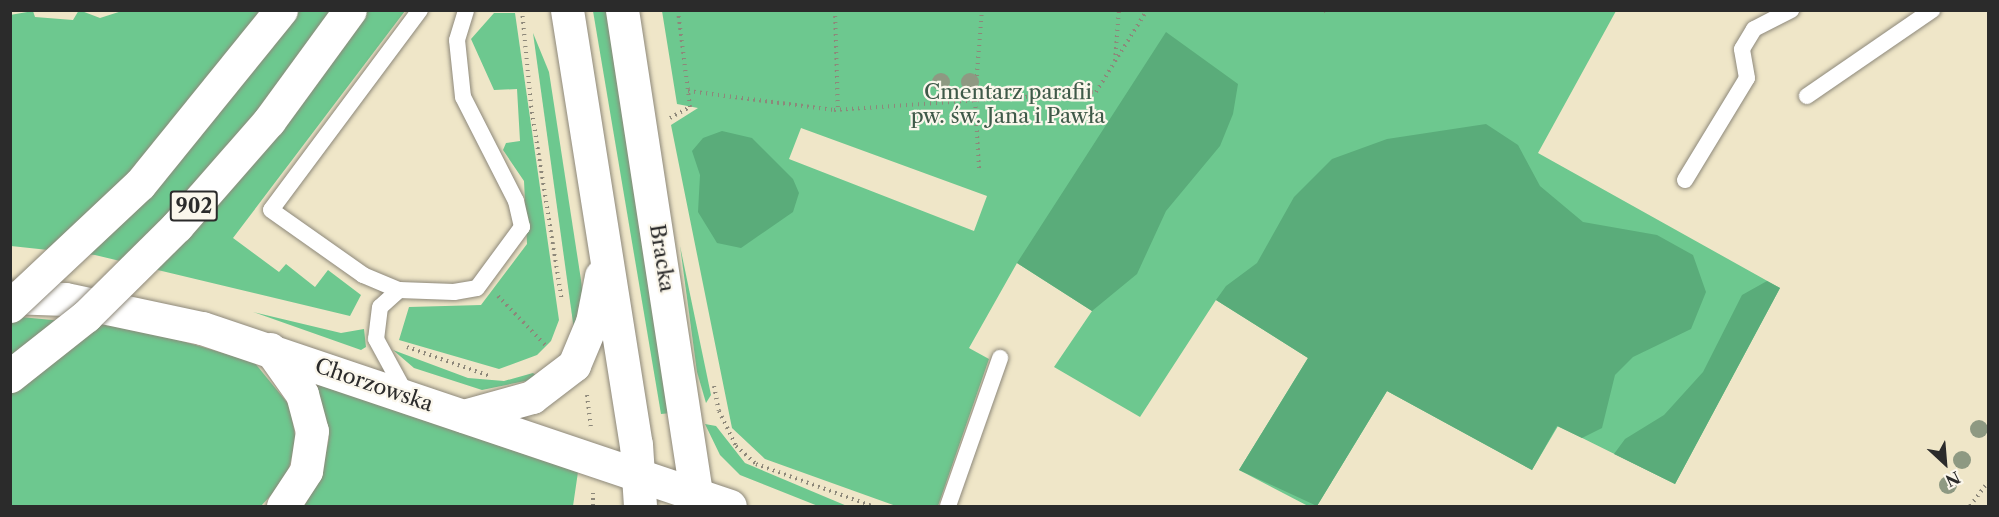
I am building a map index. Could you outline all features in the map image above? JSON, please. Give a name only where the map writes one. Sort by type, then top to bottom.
[{"type":"main road","name":"902","points":[[10,306],[140,184],[281,10]]},
{"type":"main road","name":"902","points":[[10,376],[86,316],[177,226],[269,121],[350,10]]},
{"type":"main road","points":[[567,10],[605,247],[640,492]]},
{"type":"main road","name":"Bracka","points":[[622,10],[698,501]]},
{"type":"main road","points":[[464,416],[532,397],[574,365],[592,322],[605,247]]},
{"type":"main road","name":"Chorzowska","points":[[10,297],[66,299],[270,349],[464,416],[640,492],[730,507]]},
{"type":"main road","points":[[270,349],[302,394],[312,431],[306,471],[283,507]]},
{"type":"lane","points":[[420,10],[271,210],[363,275],[399,290],[454,292],[477,288],[522,227],[516,201],[463,97],[457,40],[465,10]]},
{"type":"lane","points":[[548,10],[575,61]]},
{"type":"lane","points":[[1685,180],[1748,78],[1742,49],[1754,29],[1791,10]]},
{"type":"lane","points":[[1807,96],[1932,10]]},
{"type":"lane","points":[[399,290],[380,306],[376,339],[408,397]]},
{"type":"lane","points":[[948,507],[1000,358]]},
{"type":"path","points":[[522,10],[531,106],[564,311]]},
{"type":"path","points":[[664,122],[690,107],[678,10]]},
{"type":"path","points":[[835,10],[838,110]]},
{"type":"path","points":[[979,168],[975,100],[982,10]]},
{"type":"path","points":[[1114,63],[1119,10]]},
{"type":"path","points":[[688,91],[838,110],[1096,92],[1147,10]]},
{"type":"path","points":[[482,281],[550,354],[556,345]]},
{"type":"path","points":[[395,343],[498,375]]},
{"type":"path","points":[[581,387],[590,404],[591,428]]},
{"type":"path","points":[[711,413],[719,411],[736,446],[756,464],[872,507]]},
{"type":"path","points":[[1970,507],[1989,482]]},
{"type":"green space","points":[[79,10],[100,18],[125,10],[405,11],[233,238],[279,272],[286,264],[315,287],[328,270],[361,295],[350,316],[95,255],[11,246],[10,15],[33,11],[35,17],[73,20]]},
{"type":"green space","points":[[593,11],[606,11],[671,413],[661,414]]},
{"type":"green space","name":"Cmentarz parafii pw. św. Jana i Pawła","points":[[662,11],[1616,11],[1538,153],[1780,288],[1675,484],[1558,426],[1532,470],[1387,391],[1317,506],[1308,506],[1239,470],[1308,358],[1216,300],[1140,417],[1054,367],[1092,311],[1017,263],[969,348],[989,359],[938,506],[896,506],[765,459],[732,428],[671,125],[698,108],[677,104]],"holes":[[[801,128],[987,196],[974,231],[789,159]]]},
{"type":"green space","points":[[494,13],[515,13],[559,320],[551,341],[537,355],[499,369],[399,340],[409,307],[481,305],[527,244],[524,181],[503,150],[506,143],[520,141],[517,89],[494,90],[471,39]]},
{"type":"green space","points":[[1166,32],[1238,84],[1233,114],[1220,146],[1166,211],[1137,274],[1092,311],[1017,263]]},
{"type":"green space","points":[[533,33],[549,72],[581,280],[583,297],[574,330]]},
{"type":"green space","points":[[1486,124],[1518,145],[1540,186],[1583,222],[1657,235],[1693,255],[1706,292],[1691,329],[1633,357],[1615,375],[1602,428],[1582,438],[1557,426],[1532,470],[1387,391],[1317,506],[1239,470],[1308,358],[1216,300],[1226,286],[1257,263],[1294,197],[1332,159],[1387,139]]},
{"type":"green space","points":[[722,131],[752,138],[793,179],[799,193],[793,212],[741,248],[717,243],[698,212],[700,175],[692,151],[703,138]]},
{"type":"green space","points":[[680,246],[711,395],[706,403],[697,372]]},
{"type":"green space","points":[[1767,281],[1780,288],[1675,484],[1614,454],[1625,439],[1664,415],[1703,372],[1742,295]]},
{"type":"green space","points":[[253,312],[341,333],[364,329],[366,347],[361,350]]},
{"type":"green space","points":[[10,316],[137,328],[254,362],[290,406],[296,441],[286,479],[261,506],[11,506]]},
{"type":"green space","points":[[393,350],[468,378],[504,381],[533,373],[540,378],[482,390],[414,368]]},
{"type":"green space","points":[[315,383],[578,472],[573,506],[304,506],[321,477],[329,438]]},
{"type":"green space","points":[[705,424],[716,426],[745,463],[847,506],[818,506],[740,475],[720,455]]}]
